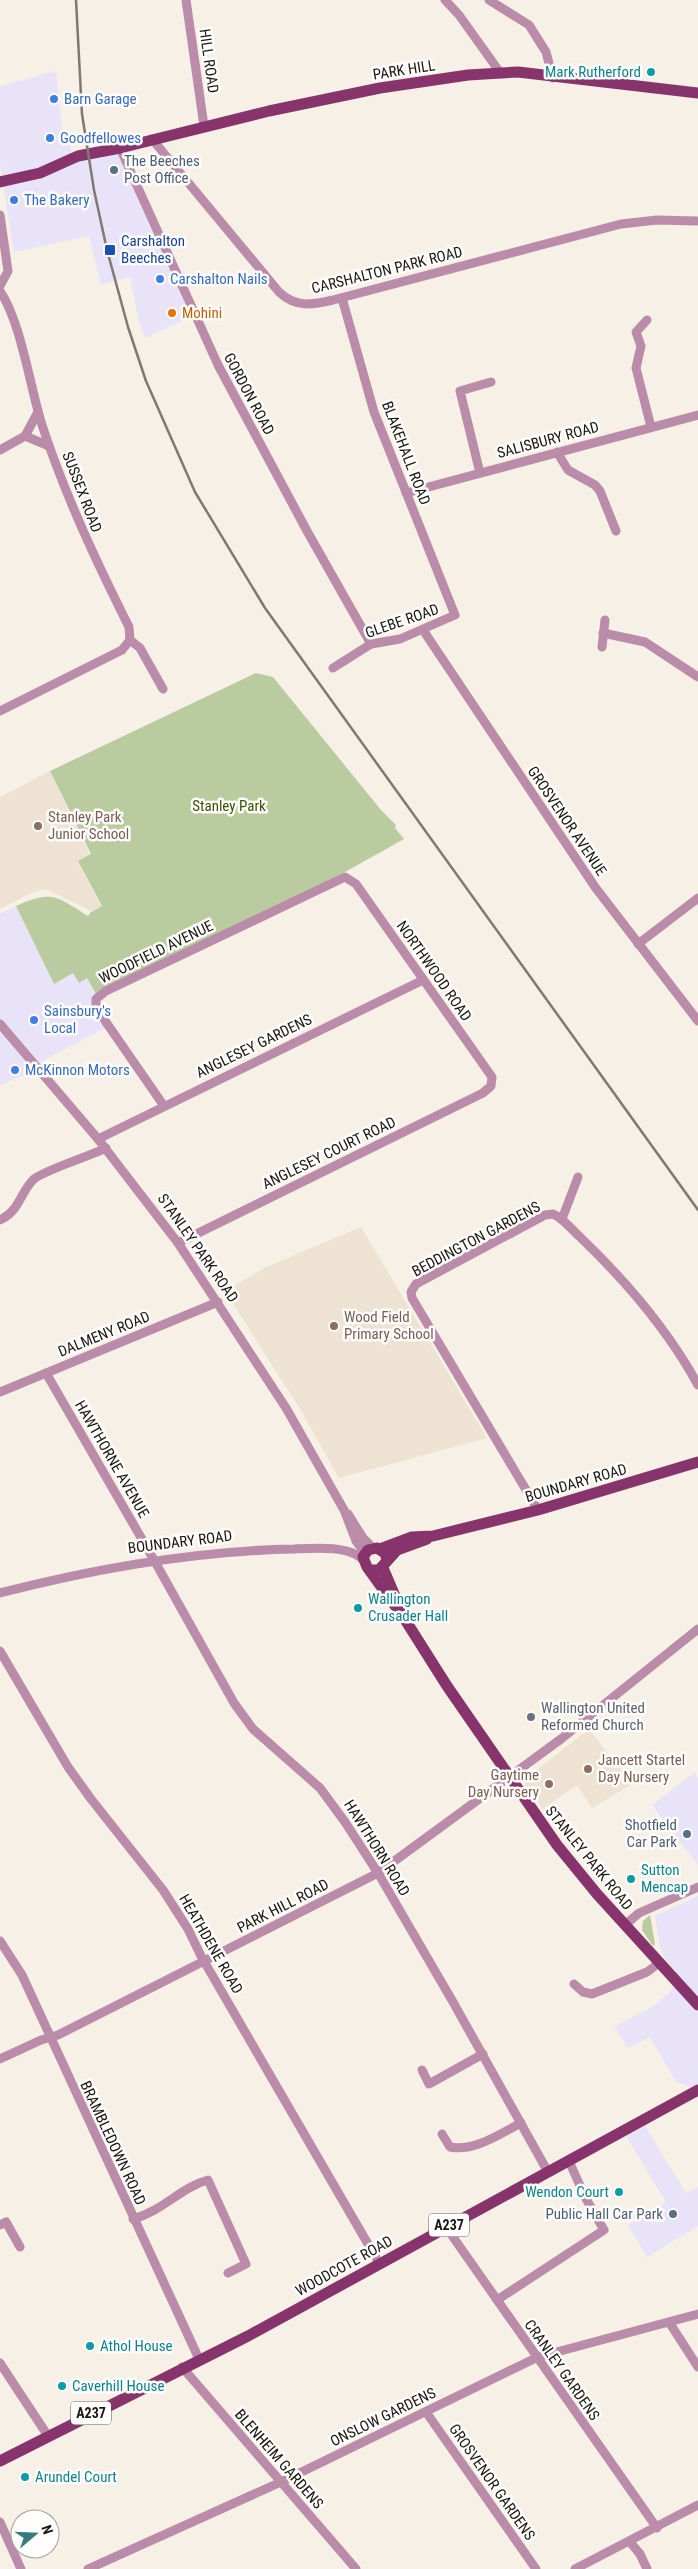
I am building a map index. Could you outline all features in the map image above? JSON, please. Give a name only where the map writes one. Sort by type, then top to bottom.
[{"type":"main road","name":"PARK HILL","points":[[0,182],[40,173],[78,156],[120,148],[204,126],[380,88],[499,71],[698,94]]},
{"type":"main road","name":"BOUNDARY ROAD","points":[[370,1556],[412,1537],[433,1536],[538,1510],[698,1462]]},
{"type":"main road","name":"BOUNDARY ROAD","points":[[385,1564],[397,1550],[417,1544],[433,1536]]},
{"type":"main road","name":"STANLEY PARK ROAD","points":[[404,1618],[385,1564],[385,1554],[370,1556],[388,1598],[404,1618],[510,1778],[557,1845],[625,1926],[698,2005]]},
{"type":"main road","points":[[370,1556],[374,1571],[385,1564]]},
{"type":"main road","name":"WOODCOTE ROAD","points":[[0,2461],[199,2359],[248,2336],[698,2090]]},
{"type":"street","name":"HILL ROAD","points":[[186,0],[204,126]]},
{"type":"street","points":[[444,0],[459,15],[499,71]]},
{"type":"street","points":[[489,0],[529,26],[546,52],[552,78]]},
{"type":"street","name":"CARSHALTON PARK ROAD","points":[[152,139],[285,298],[304,305],[342,298],[613,226],[657,220],[698,222]]},
{"type":"street","name":"GORDON ROAD","points":[[120,148],[218,365],[306,532],[371,644]]},
{"type":"street","points":[[0,214],[8,271],[0,286]]},
{"type":"street","name":"SUSSEX ROAD","points":[[0,291],[10,308],[49,446],[86,542],[131,632],[130,640],[140,648],[163,690]]},
{"type":"street","name":"BLAKEHALL ROAD","points":[[342,298],[374,412],[455,615]]},
{"type":"street","points":[[646,320],[636,332],[641,346],[636,368],[651,427]]},
{"type":"street","points":[[480,473],[460,391],[491,382]]},
{"type":"street","points":[[0,450],[25,436],[38,412]]},
{"type":"street","name":"SALISBURY ROAD","points":[[406,493],[698,414]]},
{"type":"street","points":[[25,436],[49,446]]},
{"type":"street","points":[[557,452],[568,470],[595,485],[600,491],[616,531]]},
{"type":"street","name":"GLEBE ROAD","points":[[333,668],[371,644],[400,639],[455,615]]},
{"type":"street","points":[[602,647],[605,620]]},
{"type":"street","name":"GROSVENOR AVENUE","points":[[423,630],[595,887],[698,1021]]},
{"type":"street","points":[[604,633],[645,642],[698,677]]},
{"type":"street","points":[[0,711],[122,650],[130,640]]},
{"type":"street","name":"NORTHWOOD ROAD","points":[[346,877],[356,884],[490,1073],[490,1086]]},
{"type":"street","name":"WOODFIELD AVENUE","points":[[164,1106],[99,1012],[96,1007],[96,1000],[106,991],[346,877]]},
{"type":"street","points":[[638,944],[698,898]]},
{"type":"street","name":"ANGLESEY GARDENS","points":[[98,1139],[423,980]]},
{"type":"street","name":"STANLEY PARK ROAD","points":[[0,1024],[106,1148],[178,1243],[290,1414],[344,1510],[352,1518],[370,1556]]},
{"type":"street","name":"ANGLESEY COURT ROAD","points":[[178,1243],[483,1094],[490,1086]]},
{"type":"street","points":[[0,1220],[14,1211],[27,1188],[37,1177],[106,1148]]},
{"type":"street","points":[[562,1220],[578,1177]]},
{"type":"street","name":"BEDDINGTON GARDENS","points":[[538,1510],[412,1298],[411,1292],[422,1281],[545,1215],[553,1214],[562,1220],[600,1256],[641,1303],[672,1344],[698,1385]]},
{"type":"street","name":"DALMENY ROAD","points":[[0,1392],[218,1302]]},
{"type":"street","name":"HAWTHORNE AVENUE","points":[[46,1373],[154,1560]]},
{"type":"street","name":"BOUNDARY ROAD","points":[[0,1592],[114,1566],[243,1550],[337,1549],[358,1555],[370,1556]]},
{"type":"street","name":"HAWTHORN ROAD","points":[[154,1560],[242,1716],[320,1788],[337,1810],[378,1873],[483,2054],[548,2172]]},
{"type":"street","name":"PARK HILL ROAD","points":[[0,2059],[50,2037],[205,1961],[378,1873],[510,1778],[698,1629]]},
{"type":"street","name":"HEATHDENE ROAD","points":[[0,1650],[68,1767],[102,1815],[168,1897],[379,2263]]},
{"type":"street","points":[[625,1926],[639,1913],[698,1887]]},
{"type":"street","name":"BRAMBLEDOWN ROAD","points":[[0,1941],[22,1975],[199,2359]]},
{"type":"street","points":[[574,1984],[584,1992],[592,1994],[647,1972],[659,1963]]},
{"type":"street","points":[[422,2070],[430,2084],[483,2054]]},
{"type":"street","points":[[442,2134],[450,2148],[469,2146],[487,2140],[521,2123]]},
{"type":"street","points":[[497,2300],[604,2230],[585,2197],[569,2161]]},
{"type":"street","points":[[134,2219],[158,2210],[199,2182],[208,2180],[246,2264],[228,2273]]},
{"type":"street","points":[[0,2225],[6,2222],[20,2247]]},
{"type":"street","name":"CRANLEY GARDENS","points":[[446,2227],[657,2528]]},
{"type":"street","name":"ONSLOW GARDENS","points":[[88,2569],[281,2482],[538,2357],[698,2314]]},
{"type":"street","points":[[669,2322],[698,2367]]},
{"type":"street","points":[[1,2367],[48,2436]]},
{"type":"street","name":"BLENHEIM GARDENS","points":[[182,2368],[356,2569]]},
{"type":"street","name":"GROSVENOR GARDENS","points":[[426,2412],[536,2569]]},
{"type":"street","points":[[575,2569],[698,2505]]},
{"type":"street","points":[[0,2522],[21,2569]]},
{"type":"street","points":[[630,2542],[640,2554],[647,2569]]},
{"type":"shaded area","points":[[56,71],[62,129],[69,141],[73,160],[118,151],[192,316],[145,338],[139,321],[130,277],[101,285],[89,236],[14,252],[0,165],[0,86]]},
{"type":"shaded area","name":"Stanley Park Junior School","points":[[50,771],[90,855],[78,862],[101,906],[91,911],[46,889],[31,893],[0,909],[0,797]]},
{"type":"shaded area","points":[[16,906],[54,983],[73,973],[87,978],[97,996],[95,999],[109,1026],[48,1058],[31,1072],[0,1085],[0,914]]},
{"type":"shaded area","name":"Wood Field Primary School","points":[[361,1227],[487,1438],[339,1478],[300,1409],[225,1291],[266,1267]]},
{"type":"shaded area","name":"Jancett Startel Day Nursery","points":[[589,1729],[632,1784],[592,1808],[577,1785],[543,1809],[523,1781]]},
{"type":"shaded area","name":"Shotfield Car Park","points":[[695,1772],[698,1778],[698,1865],[652,1805]]},
{"type":"shaded area","points":[[698,1896],[698,2089],[676,2082],[650,2037],[628,2048],[615,2026],[652,2007],[671,1992],[676,1971],[666,1960],[660,1947],[655,1916]]},
{"type":"shaded area","name":"Public Hall Car Park","points":[[645,2126],[686,2193],[698,2187],[698,2226],[647,2257],[628,2225],[666,2202],[626,2136]]},
{"type":"green space","name":"Stanley Park","points":[[256,673],[273,677],[381,810],[396,825],[395,828],[404,839],[345,872],[97,996],[87,978],[79,983],[73,973],[54,984],[16,906],[38,898],[54,898],[88,916],[91,912],[102,906],[78,861],[91,854],[50,771]]},
{"type":"green space","points":[[650,1915],[655,1944],[653,1946],[642,1930],[643,1921]]},
{"type":"railway","points":[[76,0],[82,114],[94,190],[107,250],[128,327],[146,381],[195,492],[265,608],[698,1210]]},
{"type":"place","name":"Mark Rutherford","points":[[651,72]]},
{"type":"place","name":"Barn Garage","points":[[54,99]]},
{"type":"place","name":"Goodfellowes","points":[[50,138]]},
{"type":"place","name":"The Beeches Post Office","points":[[114,170]]},
{"type":"place","name":"The Bakery","points":[[14,200]]},
{"type":"place","name":"Carshalton Beeches","points":[[110,250]]},
{"type":"place","name":"Carshalton Nails","points":[[160,279]]},
{"type":"place","name":"Mohini","points":[[172,313]]},
{"type":"place","name":"Stanley Park Junior School","points":[[38,826]]},
{"type":"place","name":"Sainsbury's Local","points":[[34,1020]]},
{"type":"place","name":"McKinnon Motors","points":[[15,1070]]},
{"type":"place","name":"Wood Field Primary School","points":[[334,1326]]},
{"type":"place","name":"Wallington Crusader Hall","points":[[358,1608]]},
{"type":"place","name":"Wallington United Reformed Church","points":[[531,1717]]},
{"type":"place","name":"Jancett Startel Day Nursery","points":[[588,1769]]},
{"type":"place","name":"Gaytime Day Nursery","points":[[549,1784]]},
{"type":"place","name":"Shotfield Car Park","points":[[687,1834]]},
{"type":"place","name":"Sutton Mencap","points":[[631,1879]]},
{"type":"place","name":"Wendon Court","points":[[619,2192]]},
{"type":"place","name":"Public Hall Car Park","points":[[673,2214]]},
{"type":"place","name":"Athol House","points":[[90,2346]]},
{"type":"place","name":"Caverhill House","points":[[62,2386]]},
{"type":"place","name":"Arundel Court","points":[[25,2477]]}]
